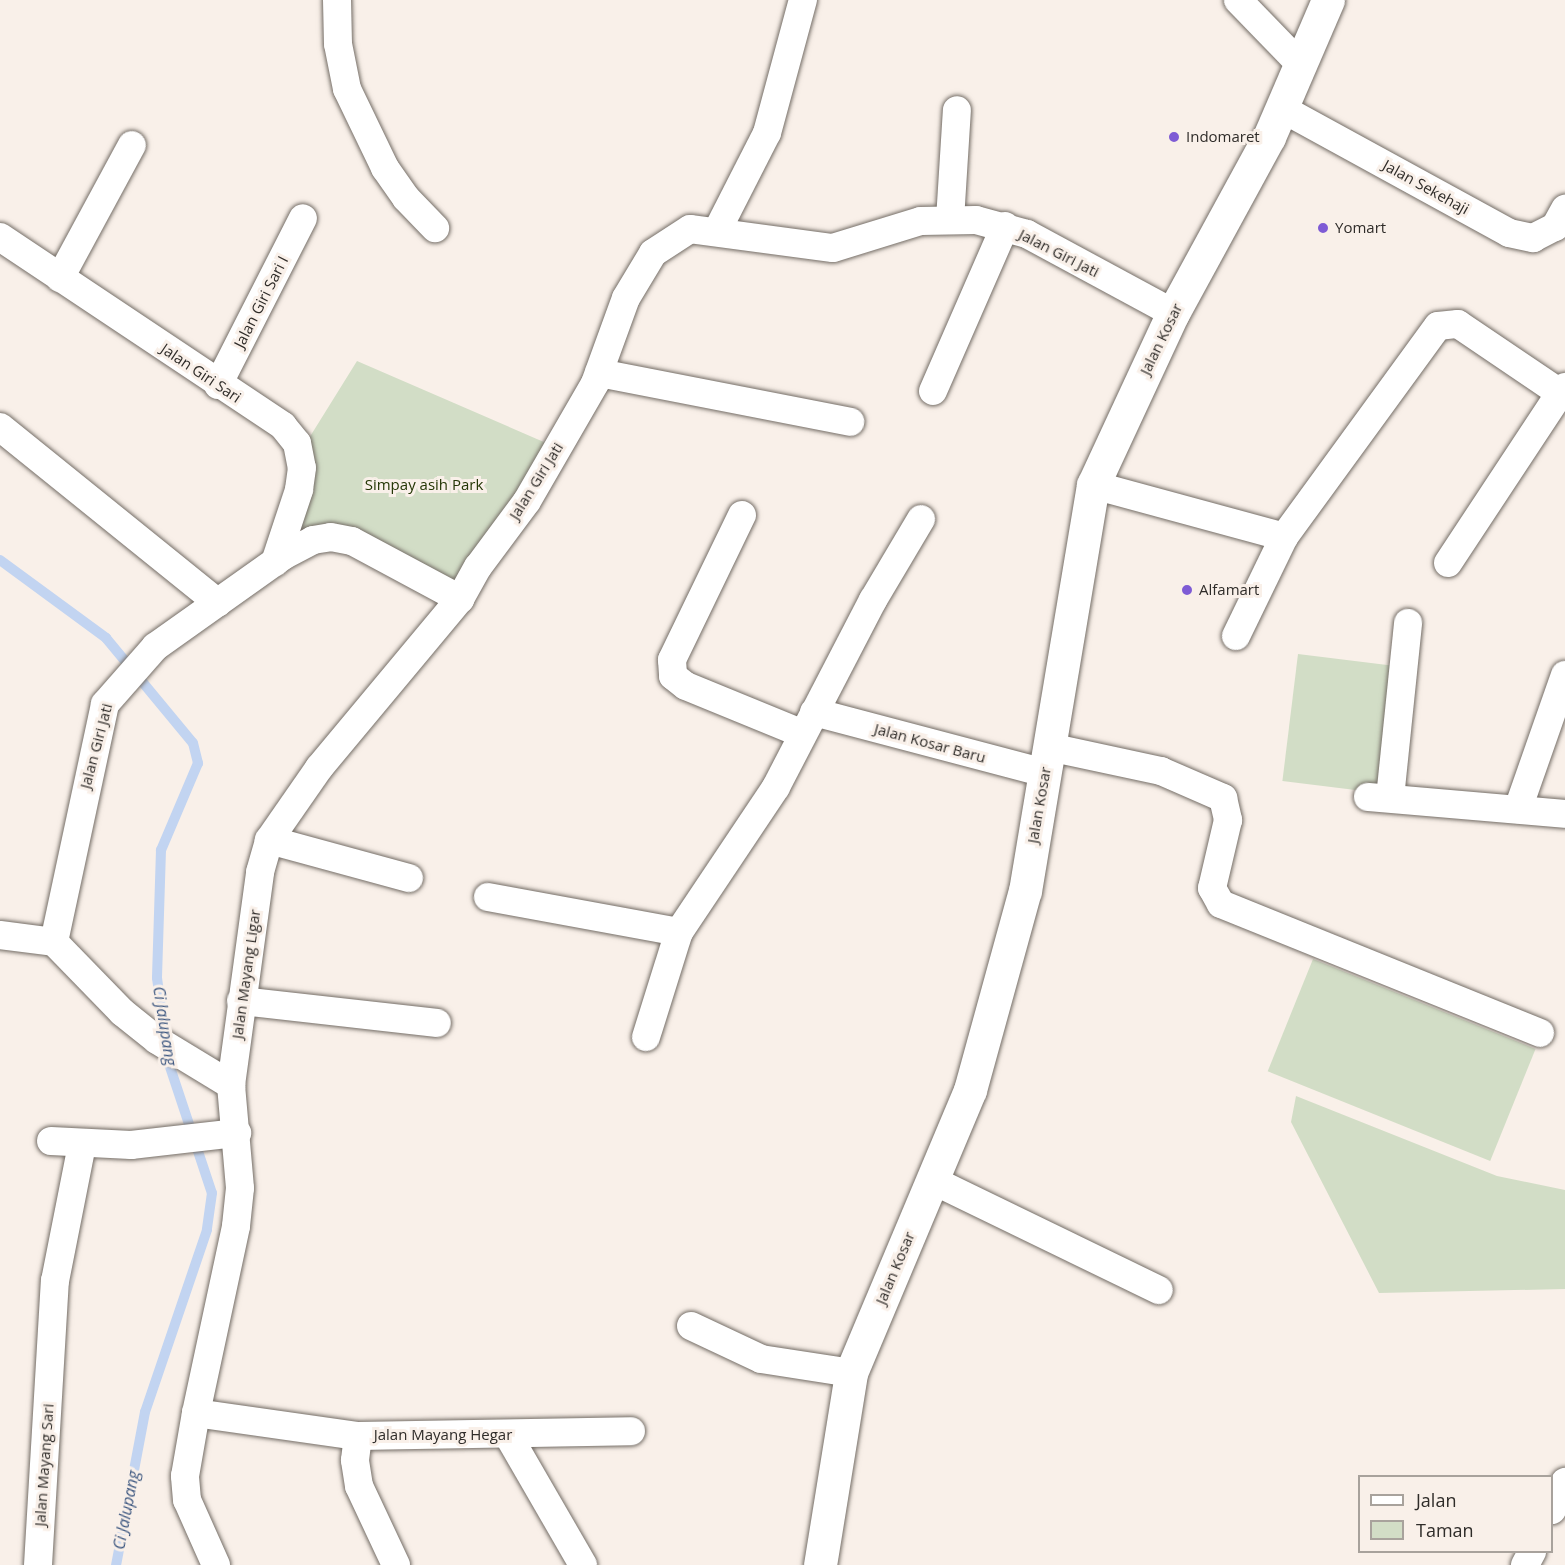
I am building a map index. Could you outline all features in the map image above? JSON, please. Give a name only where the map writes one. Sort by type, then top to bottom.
[{"type":"street","points":[[337,0],[338,44],[347,89],[385,168],[406,198],[435,228]]},
{"type":"street","points":[[717,231],[767,133],[803,0]]},
{"type":"street","points":[[1238,0],[1300,63]]},
{"type":"street","name":"Jalan Kosar","points":[[820,1565],[850,1373],[932,1180],[976,1068],[1024,891],[1093,485],[1173,313],[1281,108],[1328,0]]},
{"type":"street","name":"Jalan Sekehaji","points":[[1281,108],[1509,233],[1533,238],[1555,227],[1565,209]]},
{"type":"street","points":[[950,220],[957,110]]},
{"type":"street","points":[[60,278],[132,145]]},
{"type":"street","name":"Jalan Giri Sari I","points":[[219,385],[303,218]]},
{"type":"street","name":"Jalan Giri Jati","points":[[54,942],[90,758],[105,704],[119,684],[155,647],[274,562],[313,540],[331,537],[352,541],[460,599],[478,567],[527,501],[599,373],[626,297],[653,253],[690,228],[833,248],[898,227],[950,220],[1005,226],[1173,313]]},
{"type":"street","points":[[933,391],[1005,226]]},
{"type":"street","name":"Jalan Giri Sari","points":[[0,237],[283,426],[297,443],[302,468],[299,490],[274,562]]},
{"type":"street","points":[[1236,636],[1284,537],[1438,326],[1458,324],[1563,390],[1448,563]]},
{"type":"street","points":[[599,373],[850,422]]},
{"type":"street","points":[[0,426],[218,603]]},
{"type":"street","points":[[1093,485],[1284,537]]},
{"type":"street","name":"Jalan Kosar Baru","points":[[742,515],[672,660],[673,676],[686,686],[809,723],[1047,760],[1161,771],[1223,798],[1228,820],[1212,888],[1221,904],[1442,990],[1540,1034]]},
{"type":"street","points":[[646,1037],[679,932],[741,844],[921,519]]},
{"type":"street","name":"Jalan Mayang Ligar","points":[[216,1565],[187,1500],[184,1476],[236,1227],[240,1188],[231,1085],[260,872],[269,840],[319,768],[460,599]]},
{"type":"street","points":[[1408,623],[1379,798],[1565,814]]},
{"type":"street","points":[[1518,809],[1565,675]]},
{"type":"street","points":[[269,840],[409,878]]},
{"type":"street","points":[[488,897],[679,932]]},
{"type":"street","points":[[0,935],[54,942],[108,999],[169,1046],[231,1085]]},
{"type":"street","points":[[241,1001],[437,1023]]},
{"type":"street","points":[[51,1141],[82,1144],[174,1141],[237,1133]]},
{"type":"street","name":"Jalan Mayang Sari","points":[[38,1565],[55,1281],[82,1144]]},
{"type":"street","points":[[932,1180],[1159,1290]]},
{"type":"street","points":[[691,1326],[761,1359],[850,1373]]},
{"type":"street","points":[[196,1413],[358,1436]]},
{"type":"street","name":"Jalan Mayang Hegar","points":[[396,1565],[359,1486],[355,1461],[358,1436],[631,1431]]},
{"type":"street","points":[[508,1435],[584,1565]]},
{"type":"street","points":[[1553,1506],[1565,1482]]},
{"type":"green space","name":"Simpay asih Park","points":[[357,361],[553,446],[457,597],[349,546],[275,563],[306,443]]},
{"type":"green space","points":[[1298,654],[1395,666],[1380,793],[1282,781]]},
{"type":"green space","points":[[1313,959],[1536,1049],[1490,1161],[1268,1071]]},
{"type":"green space","points":[[1296,1096],[1497,1176],[1565,1190],[1565,1289],[1379,1293],[1291,1122]]},
{"type":"waterway","name":"Ci Jalupang","points":[[0,560],[106,638],[193,743],[198,763],[161,850],[157,978],[169,1064],[212,1193],[207,1230],[145,1412],[116,1565]]},
{"type":"place","name":"Indomaret","points":[[1174,137]]},
{"type":"place","name":"Yomart","points":[[1323,228]]},
{"type":"place","name":"Alfamart","points":[[1187,590]]}]
